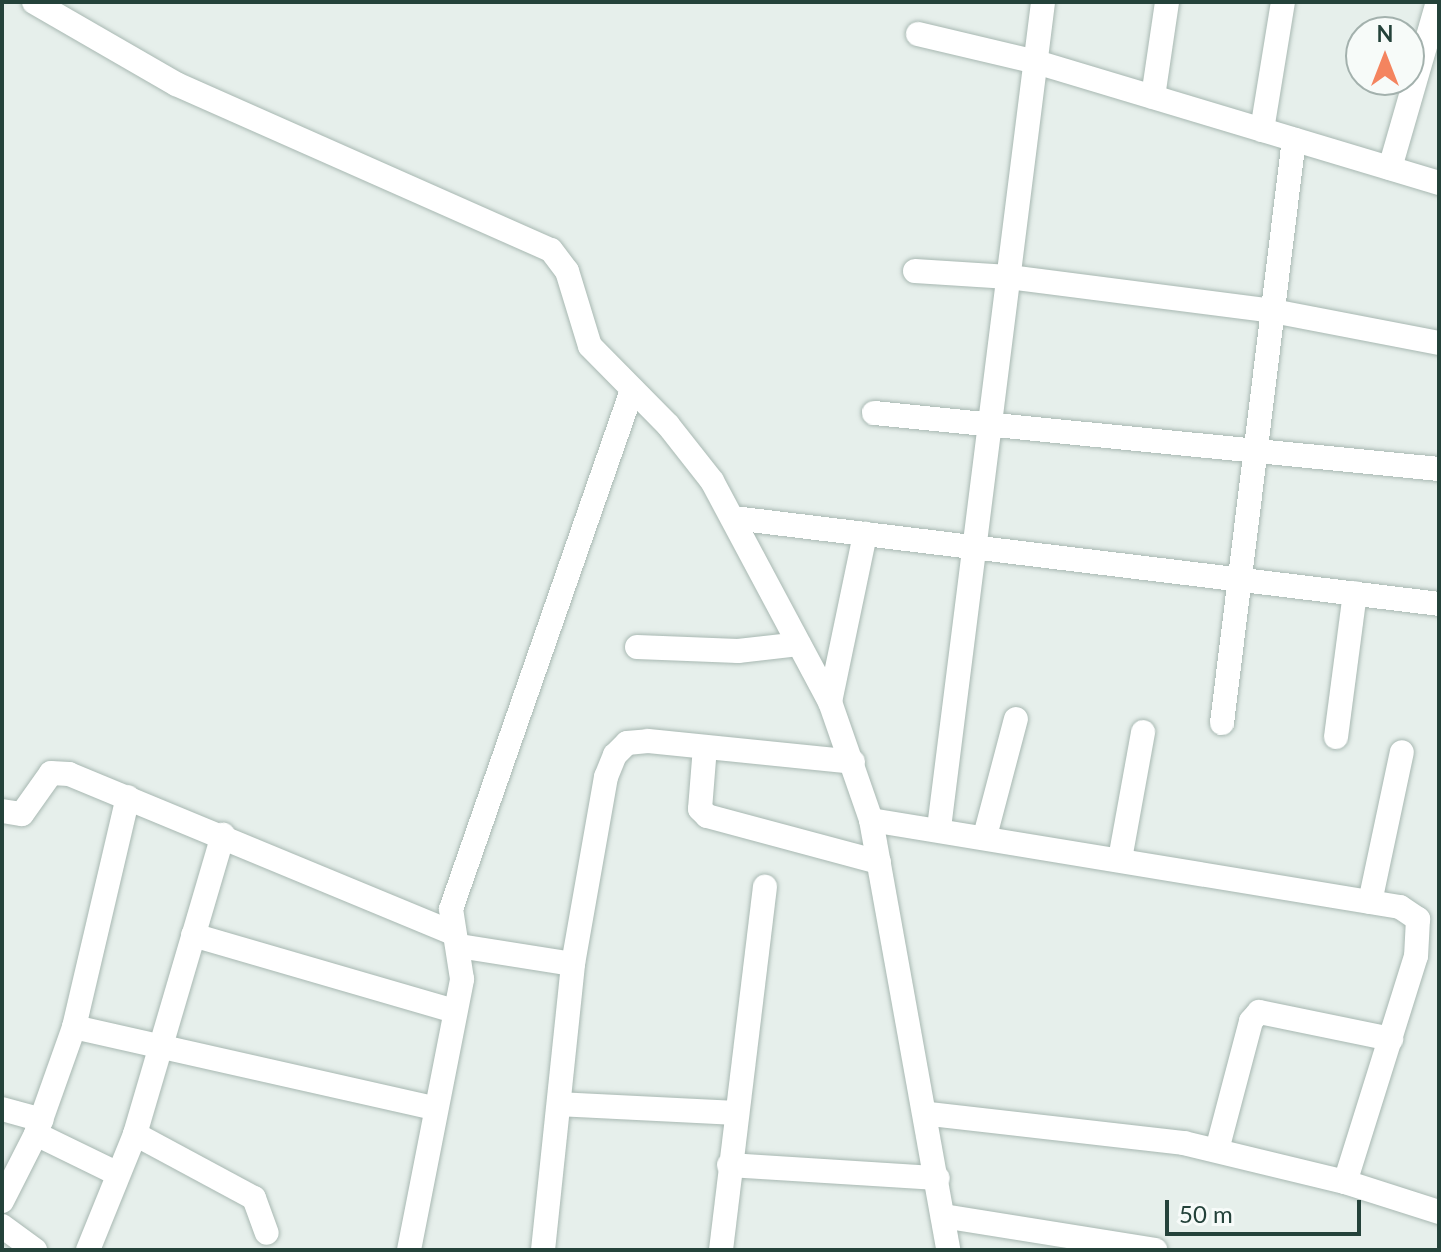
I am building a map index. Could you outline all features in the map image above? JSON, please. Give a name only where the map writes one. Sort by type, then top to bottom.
[{"type":"street","points":[[34,2],[176,84],[533,237],[551,250],[567,271],[590,346],[685,446],[734,518],[830,702],[871,820],[928,1114],[948,1250]]},
{"type":"street","points":[[939,828],[977,547],[1043,2]]},
{"type":"street","points":[[1153,97],[1167,2]]},
{"type":"street","points":[[1262,130],[1283,2]]},
{"type":"street","points":[[1390,168],[1433,4]]},
{"type":"street","points":[[918,34],[1036,62],[1439,183]]},
{"type":"street","points":[[1222,723],[1294,139]]},
{"type":"street","points":[[915,271],[1009,277],[1273,311],[1439,343]]},
{"type":"street","points":[[409,1250],[433,1108],[462,979],[451,909],[632,390]]},
{"type":"street","points":[[874,413],[1439,469]]},
{"type":"street","points":[[734,518],[1439,604]]},
{"type":"street","points":[[830,702],[865,534]]},
{"type":"street","points":[[1336,737],[1355,593]]},
{"type":"street","points":[[637,647],[738,651],[799,644]]},
{"type":"street","points":[[985,836],[1016,719]]},
{"type":"street","points":[[1120,859],[1143,732]]},
{"type":"street","points":[[543,1250],[573,964],[606,777],[615,755],[627,743],[705,747],[853,762]]},
{"type":"street","points":[[705,747],[700,809],[707,816],[879,862]]},
{"type":"street","points":[[1370,902],[1402,752]]},
{"type":"street","points":[[2,811],[22,814],[30,809],[44,781],[60,772],[223,835],[454,939],[573,964]]},
{"type":"street","points":[[2,1201],[39,1127],[74,1027],[128,797]]},
{"type":"street","points":[[871,820],[939,828],[1400,907],[1418,919],[1416,956],[1345,1182]]},
{"type":"street","points":[[88,1250],[135,1134],[223,835]]},
{"type":"street","points":[[721,1250],[735,1113],[765,887]]},
{"type":"street","points":[[193,935],[455,1011]]},
{"type":"street","points":[[1217,1150],[1251,1021],[1259,1012],[1391,1039]]},
{"type":"street","points":[[74,1027],[433,1108]]},
{"type":"street","points":[[559,1104],[735,1113]]},
{"type":"street","points":[[2,1109],[118,1174]]},
{"type":"street","points":[[928,1114],[1086,1129],[1217,1150],[1345,1182],[1439,1212]]},
{"type":"street","points":[[135,1134],[254,1198],[267,1233]]},
{"type":"street","points":[[729,1165],[938,1178]]},
{"type":"street","points":[[943,1216],[1155,1250]]},
{"type":"street","points":[[2,1226],[35,1250]]}]
